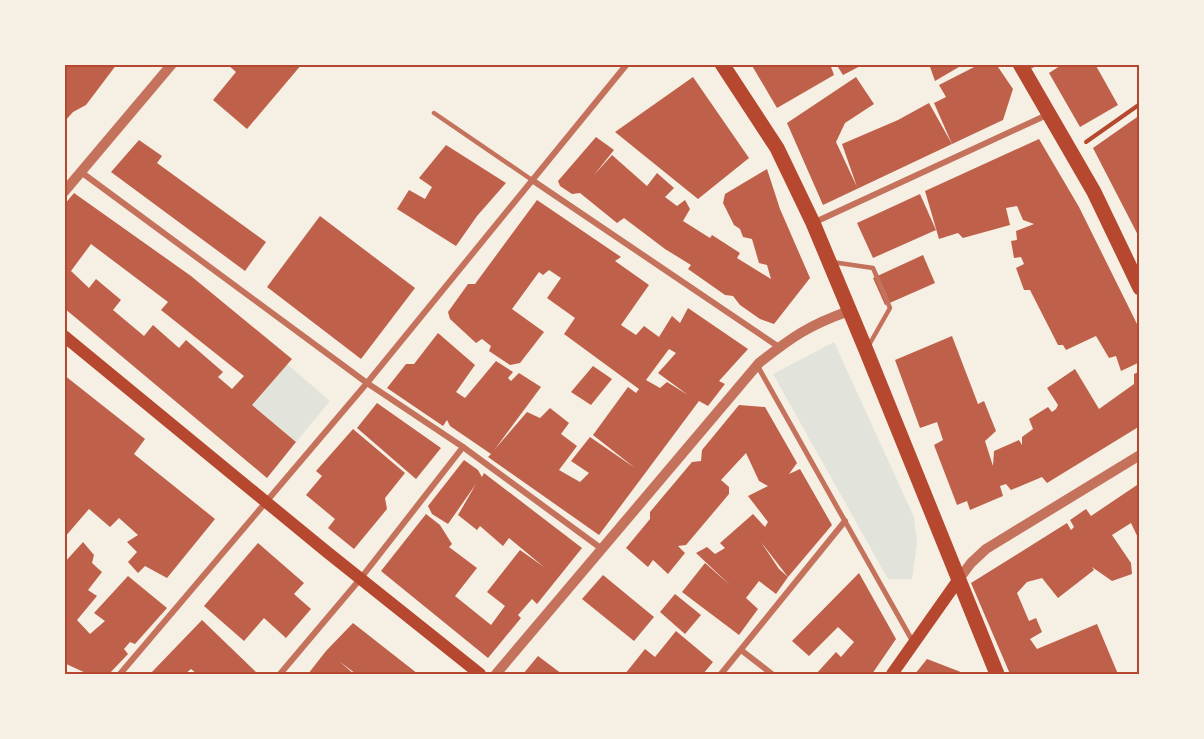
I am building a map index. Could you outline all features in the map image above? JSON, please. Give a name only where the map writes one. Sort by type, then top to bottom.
[{"type":"main road","points":[[722,64],[777,148],[813,223],[997,675]]},
{"type":"main road","points":[[1026,67],[1094,192],[1140,288]]},
{"type":"main road","points":[[64,336],[480,675]]},
{"type":"main road","points":[[892,675],[959,579]]},
{"type":"street","points":[[64,192],[172,64]]},
{"type":"street","points":[[120,675],[367,383],[627,64]]},
{"type":"street","points":[[813,223],[1050,114]]},
{"type":"street","points":[[81,172],[367,383],[463,447],[602,549]]},
{"type":"street","points":[[532,180],[779,347]]},
{"type":"street","points":[[496,675],[757,365],[811,325],[849,311]]},
{"type":"street","points":[[757,365],[914,644]]},
{"type":"street","points":[[280,675],[361,578],[463,447]]},
{"type":"street","points":[[959,579],[986,549],[1140,455]]},
{"type":"street","points":[[721,675],[845,521]]},
{"type":"street","points":[[741,650],[772,675]]},
{"type":"lane","points":[[434,113],[532,180]]},
{"type":"lane","points":[[829,262],[873,268],[882,288],[890,308],[866,350]]},
{"type":"path","points":[[1072,152],[1140,104]]},
{"type":"shaded area","points":[[834,342],[914,517],[917,543],[912,579],[888,579],[773,374]]},
{"type":"shaded area","points":[[287,364],[330,401],[296,442],[252,405]]},
{"type":"building","points":[[64,64],[117,64],[86,105],[73,112],[64,122]]},
{"type":"building","points":[[227,64],[302,64],[247,129],[213,100],[236,72]]},
{"type":"building","points":[[751,64],[830,64],[834,75],[777,108]]},
{"type":"building","points":[[836,64],[864,64],[843,75]]},
{"type":"building","points":[[929,64],[964,64],[935,81]]},
{"type":"building","points":[[980,64],[996,64],[1013,89],[1003,120],[952,144],[934,103],[946,97],[939,85]]},
{"type":"building","points":[[1063,64],[1095,64],[1118,105],[1080,127],[1049,73]]},
{"type":"building","points":[[693,77],[749,158],[698,199],[615,132]]},
{"type":"building","points":[[856,77],[874,104],[845,123],[836,142],[857,187],[842,144],[898,120],[929,103],[952,144],[823,205],[787,123]]},
{"type":"building","points":[[1140,115],[1140,239],[1093,148]]},
{"type":"building","points":[[596,137],[614,150],[594,175],[612,155],[647,186],[657,173],[674,188],[665,197],[677,206],[685,200],[690,209],[683,221],[710,238],[712,235],[740,253],[737,258],[771,279],[767,265],[759,263],[752,239],[743,237],[723,203],[725,194],[767,169],[780,209],[810,278],[774,324],[760,319],[740,305],[733,296],[725,295],[688,269],[691,265],[665,249],[624,218],[617,223],[580,193],[572,194],[560,186],[558,181]]},
{"type":"building","points":[[1039,139],[1079,207],[1140,330],[1140,362],[1121,371],[1116,356],[1109,358],[1096,336],[1066,350],[1063,345],[1058,345],[1030,290],[1024,290],[1016,268],[1024,264],[1021,257],[1014,258],[1011,241],[1017,240],[1016,231],[1034,224],[1023,220],[1017,206],[1006,208],[1010,225],[963,238],[958,233],[939,239],[925,191]]},
{"type":"building","points":[[139,140],[162,156],[157,163],[266,242],[245,271],[111,172]]},
{"type":"building","points":[[446,145],[506,183],[477,216],[456,246],[397,209],[409,190],[425,199],[432,187],[419,178]]},
{"type":"building","points":[[74,193],[191,276],[292,359],[252,405],[296,442],[267,478],[64,308],[64,205]],"holes":[[[91,244],[168,302],[161,310],[244,376],[232,389],[218,377],[223,372],[186,340],[179,348],[153,325],[144,336],[113,310],[121,300],[96,279],[89,288],[71,271]]]},
{"type":"building","points":[[920,194],[936,230],[873,258],[857,223]]},
{"type":"building","points":[[537,200],[621,257],[615,261],[649,285],[621,325],[636,335],[644,326],[659,337],[672,316],[680,323],[688,308],[748,349],[719,381],[725,384],[708,406],[699,401],[599,535],[488,457],[491,454],[450,426],[447,420],[443,426],[387,388],[406,364],[414,364],[438,333],[475,365],[456,392],[465,398],[496,361],[513,372],[508,378],[511,381],[519,373],[541,387],[495,449],[527,412],[540,418],[550,408],[569,423],[561,434],[577,446],[559,470],[580,482],[589,473],[571,461],[590,437],[635,468],[593,435],[628,387],[636,393],[639,389],[564,334],[575,318],[547,298],[561,278],[549,270],[543,275],[539,272],[512,309],[544,332],[520,363],[510,365],[489,351],[491,346],[482,339],[476,343],[450,319],[448,312],[468,284],[475,284]],"holes":[[[669,349],[676,353],[658,373],[688,395],[667,382],[660,388],[646,380]]]},
{"type":"building","points":[[320,216],[415,288],[361,359],[267,287]]},
{"type":"building","points":[[923,255],[935,283],[885,305],[873,278]]},
{"type":"building","points":[[952,336],[978,404],[984,401],[996,431],[985,441],[993,466],[994,451],[1019,440],[1022,445],[1022,437],[1033,429],[1029,419],[1048,407],[1052,412],[1056,409],[1058,405],[1047,388],[1075,369],[1099,409],[1134,384],[1134,374],[1140,371],[1140,426],[1047,483],[1042,477],[1011,490],[1006,484],[1000,486],[1003,496],[970,510],[967,501],[957,505],[934,445],[943,440],[937,422],[920,428],[895,360]]},
{"type":"building","points":[[593,366],[612,379],[591,405],[571,392]]},
{"type":"building","points":[[64,375],[145,439],[134,454],[215,519],[167,578],[145,566],[138,573],[128,562],[137,552],[127,542],[138,535],[119,518],[110,527],[89,509],[64,538]]},
{"type":"building","points":[[377,403],[441,448],[416,479],[357,428]]},
{"type":"building","points":[[739,405],[765,407],[797,463],[789,474],[800,469],[832,525],[776,594],[759,581],[746,598],[758,609],[739,635],[682,592],[705,563],[731,586],[696,553],[707,547],[715,554],[725,548],[720,543],[753,514],[765,527],[768,522],[748,496],[768,486],[759,481],[746,453],[721,480],[729,487],[729,494],[686,545],[678,546],[685,553],[668,574],[653,560],[648,567],[626,548],[650,519],[650,512],[692,462],[701,461],[702,450]],"holes":[[[761,542],[788,577],[779,569]]]},
{"type":"building","points":[[353,429],[405,473],[385,498],[387,509],[354,549],[328,528],[335,519],[306,495],[322,476],[316,471]]},
{"type":"building","points":[[464,460],[478,470],[482,477],[484,473],[582,548],[537,604],[532,599],[518,615],[521,618],[488,658],[381,571],[426,514],[440,525],[452,544],[449,547],[477,568],[455,596],[491,625],[505,606],[487,592],[520,550],[544,567],[509,538],[503,546],[480,526],[477,530],[458,515],[476,484],[448,524],[432,514],[428,506]]},
{"type":"building","points":[[1140,483],[1140,542],[1131,523],[1112,535],[1131,563],[1132,574],[1112,581],[1092,567],[1094,570],[1058,598],[1042,578],[1027,582],[1017,593],[1029,621],[1036,618],[1042,632],[1030,639],[1037,649],[1097,624],[1118,674],[1010,674],[971,583],[1067,523],[1071,530],[1074,527],[1070,520],[1086,509],[1091,516]]},
{"type":"building","points":[[83,542],[94,555],[92,563],[102,572],[88,590],[97,596],[77,620],[90,634],[105,621],[94,613],[128,576],[167,608],[135,644],[130,642],[124,649],[128,654],[109,674],[88,674],[64,663],[64,563]]},
{"type":"building","points":[[258,543],[304,583],[294,594],[311,609],[286,638],[264,618],[244,641],[204,606]]},
{"type":"building","points":[[859,573],[896,639],[872,674],[816,674],[836,652],[841,657],[854,642],[838,627],[809,656],[792,641]]},
{"type":"building","points":[[603,575],[654,617],[634,641],[582,599]]},
{"type":"building","points":[[675,594],[701,615],[685,634],[660,612]]},
{"type":"building","points":[[202,620],[258,674],[197,674],[191,669],[185,674],[150,674]]},
{"type":"building","points":[[353,623],[418,674],[356,674],[339,661],[354,674],[308,674]]},
{"type":"building","points":[[676,631],[713,662],[703,674],[625,674],[645,649],[655,657]]},
{"type":"building","points":[[538,656],[562,674],[523,674]]},
{"type":"building","points":[[927,659],[966,674],[915,674]]}]
